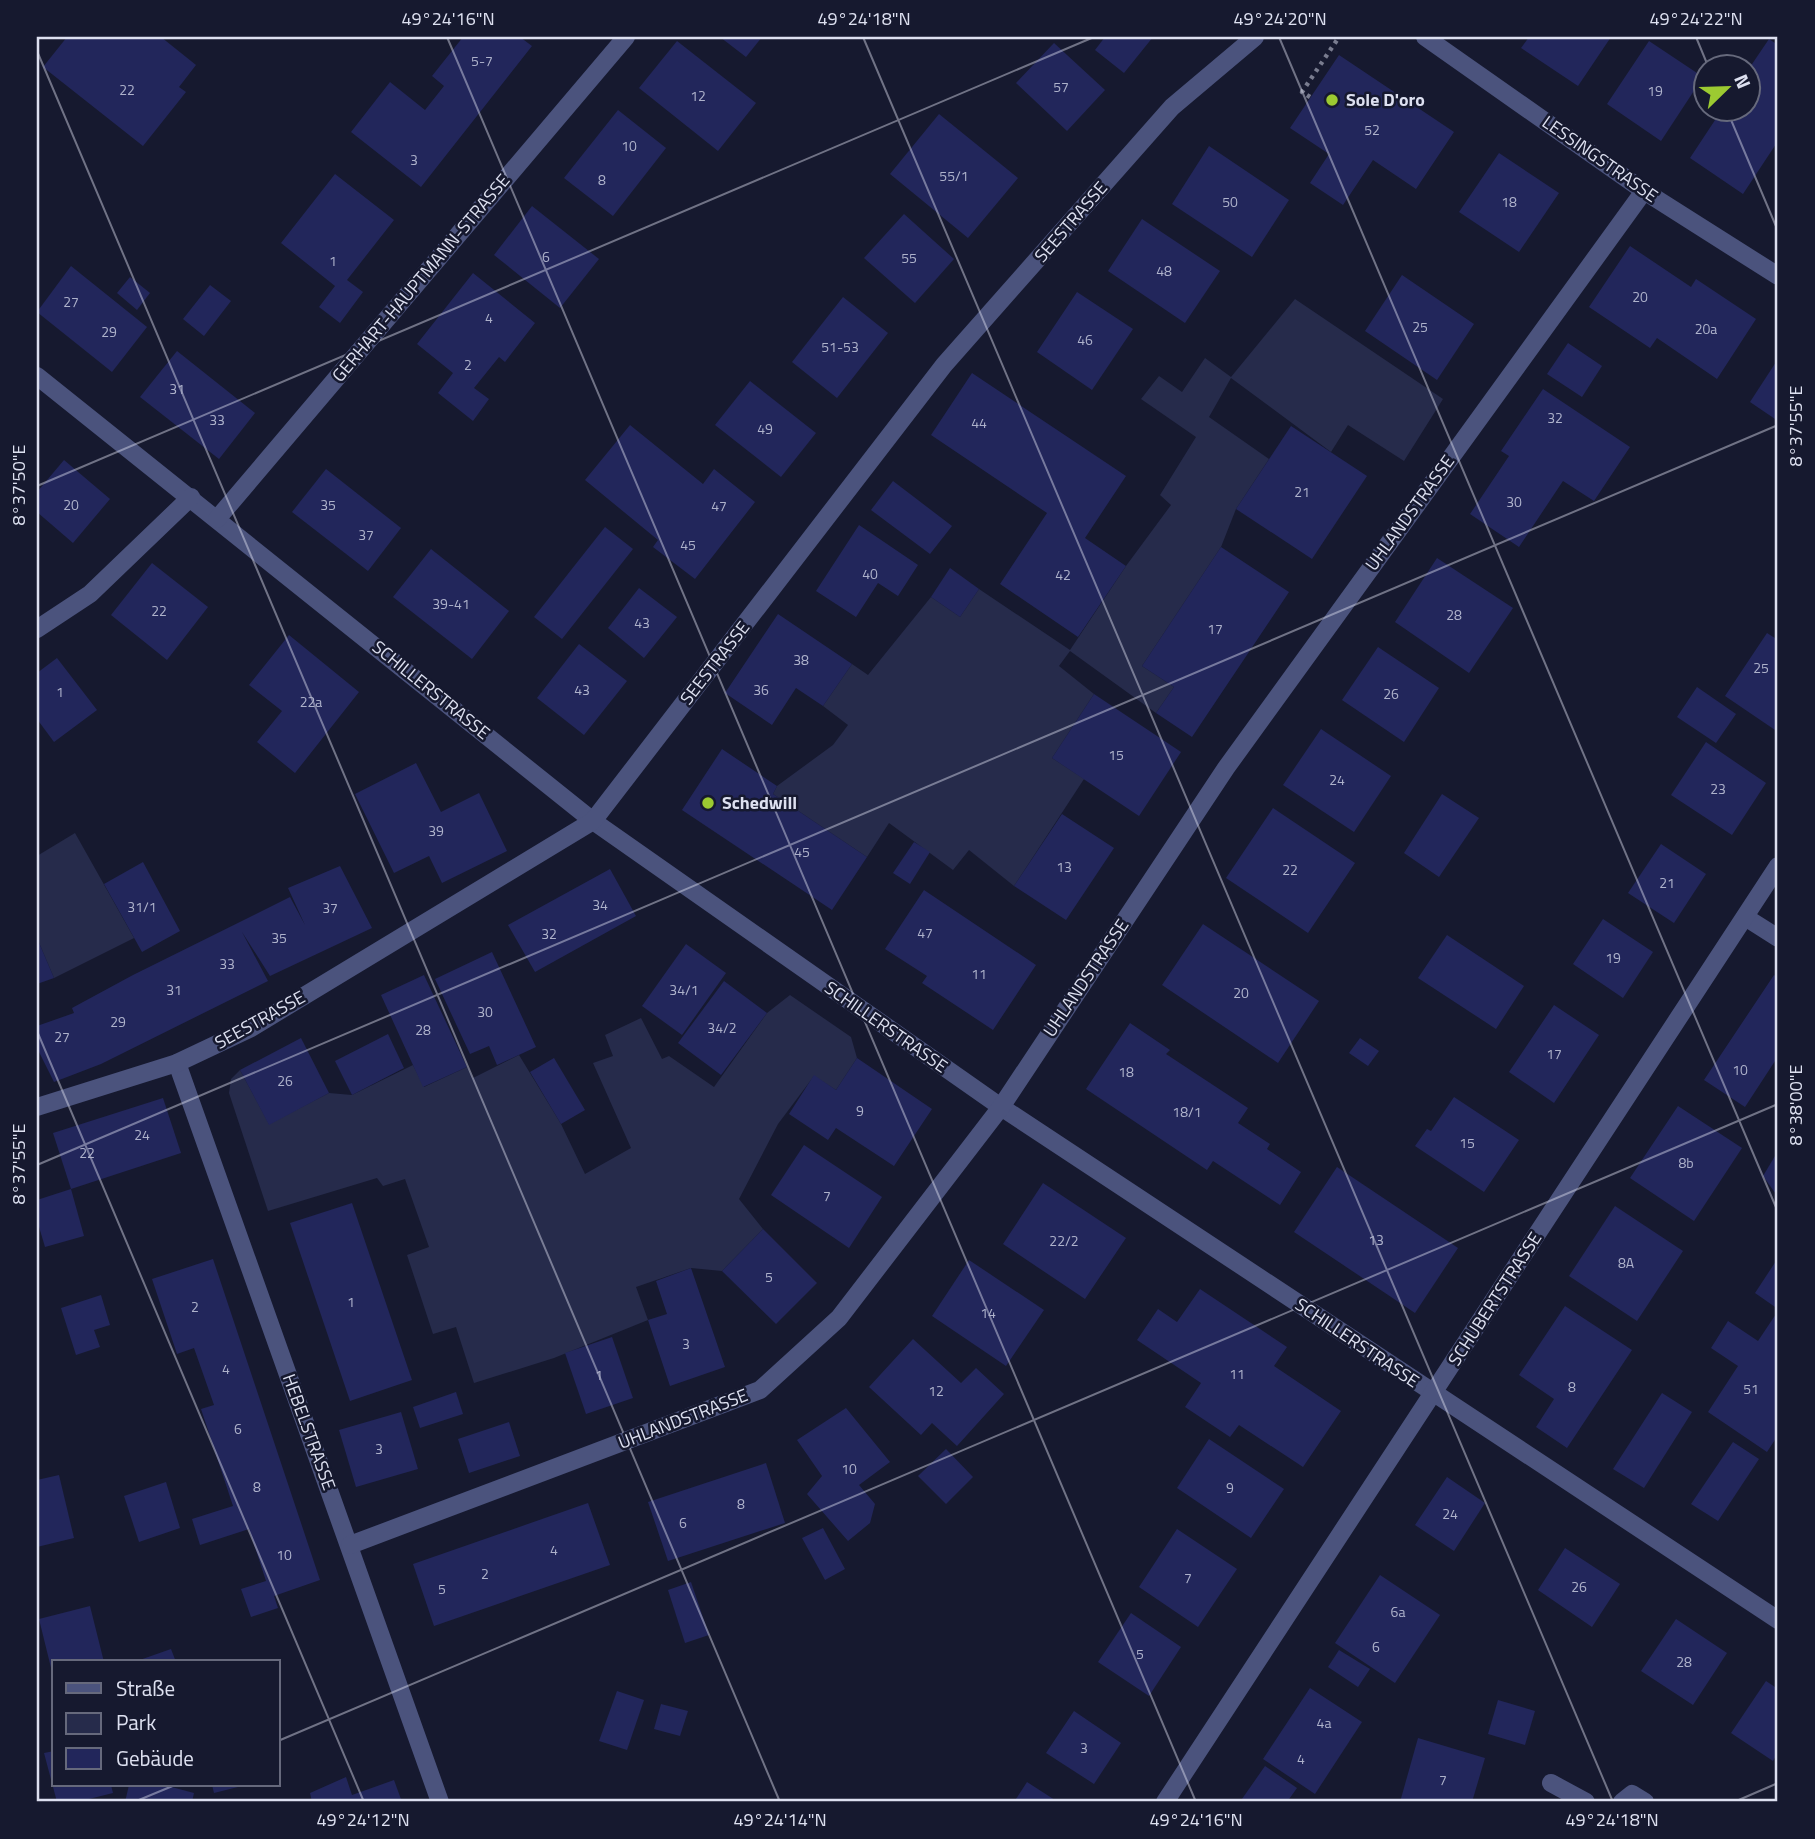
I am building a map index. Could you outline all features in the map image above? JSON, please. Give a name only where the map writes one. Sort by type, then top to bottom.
[{"type":"street","name":"GERHART-HAUPTMANN-STRASSE","points":[[217,519],[625,37]]},
{"type":"street","name":"SEESTRASSE","points":[[37,1107],[177,1063],[251,1028],[593,821],[944,365],[1172,107],[1255,37]]},
{"type":"street","name":"LESSINGSTRASSE","points":[[1425,37],[1644,191],[1778,276]]},
{"type":"street","name":"UHLANDSTRASSE","points":[[350,1545],[760,1390],[839,1318],[1000,1107],[1226,768],[1644,191]]},
{"type":"street","name":"SCHILLERSTRASSE","points":[[37,376],[593,821],[1000,1107],[1778,1620]]},
{"type":"street","points":[[37,629],[90,594],[191,497]]},
{"type":"street","name":"SCHUBERTSTRASSE","points":[[1165,1802],[1778,866]]},
{"type":"street","points":[[1745,917],[1778,937]]},
{"type":"street","name":"HEBELSTRASSE","points":[[177,1063],[440,1802]]},
{"type":"street","points":[[1551,1783],[1586,1802]]},
{"type":"street","points":[[1622,1802],[1632,1794],[1645,1802]]},
{"type":"path","points":[[1310,97],[1302,92],[1339,37]]},
{"type":"green space","points":[[1295,299],[1443,399],[1404,461],[1348,425],[1331,452],[1231,378],[1209,417],[1269,459],[1236,509],[1221,547],[1142,666],[1174,687],[1156,713],[1070,651],[1059,666],[1094,694],[1052,758],[1084,779],[1014,886],[969,850],[953,870],[889,823],[867,857],[773,794],[777,786],[833,745],[848,725],[823,706],[852,664],[868,675],[931,597],[960,617],[979,589],[1070,650],[1171,505],[1160,495],[1196,437],[1141,399],[1159,376],[1182,392],[1205,358],[1231,377]]},
{"type":"green space","points":[[75,833],[134,938],[54,978],[37,938],[37,856]]},
{"type":"green space","points":[[790,995],[851,1037],[857,1058],[836,1090],[814,1076],[778,1124],[739,1199],[763,1229],[722,1271],[691,1268],[636,1287],[648,1320],[554,1358],[474,1383],[456,1327],[433,1334],[407,1255],[429,1247],[405,1179],[383,1186],[377,1178],[268,1211],[229,1093],[231,1079],[240,1070],[269,1124],[329,1093],[352,1095],[413,1065],[424,1087],[467,1067],[473,1078],[519,1055],[561,1124],[585,1174],[631,1148],[593,1063],[613,1056],[605,1035],[641,1018],[662,1059],[669,1056],[714,1087],[767,1013]]},
{"type":"building","points":[[67,37],[161,37],[196,65],[179,87],[186,92],[143,146],[43,67]]},
{"type":"building","points":[[463,37],[520,37],[532,46],[421,187],[351,132],[390,82],[425,110],[444,86],[432,76]]},
{"type":"building","points":[[720,37],[762,37],[746,57]]},
{"type":"building","points":[[1105,37],[1153,37],[1124,73],[1095,50]]},
{"type":"building","points":[[1529,37],[1611,37],[1578,86],[1521,48]]},
{"type":"building","points":[[1769,39],[1778,45],[1778,141],[1743,194],[1690,158],[1714,122],[1762,122],[1760,52]]},
{"type":"building","points":[[677,41],[756,103],[718,151],[639,88]]},
{"type":"building","points":[[1649,41],[1692,70],[1692,94],[1661,141],[1607,104]]},
{"type":"building","points":[[1054,43],[1105,90],[1067,131],[1016,83]]},
{"type":"building","points":[[1339,55],[1454,132],[1416,189],[1373,160],[1343,205],[1310,183],[1329,154],[1290,128]]},
{"type":"building","points":[[618,110],[666,148],[613,216],[564,178]]},
{"type":"building","points":[[939,114],[1018,178],[968,238],[890,174]]},
{"type":"building","points":[[1209,146],[1289,200],[1252,257],[1172,204]]},
{"type":"building","points":[[1499,153],[1559,193],[1519,252],[1459,212]]},
{"type":"building","points":[[335,174],[394,220],[347,280],[363,292],[340,323],[319,307],[335,286],[281,243]]},
{"type":"building","points":[[532,206],[599,259],[560,308],[494,255]]},
{"type":"building","points":[[904,214],[954,259],[915,303],[864,258]]},
{"type":"building","points":[[1142,219],[1220,271],[1185,323],[1108,271]]},
{"type":"building","points":[[1630,246],[1691,287],[1696,279],[1756,319],[1717,379],[1657,338],[1650,348],[1589,307]]},
{"type":"building","points":[[71,266],[147,327],[112,372],[37,312]]},
{"type":"building","points":[[473,273],[535,323],[505,362],[499,357],[474,388],[489,399],[473,421],[438,393],[453,373],[417,344]]},
{"type":"building","points":[[1402,275],[1474,324],[1437,380],[1365,331]]},
{"type":"building","points":[[130,277],[150,293],[137,310],[117,293]]},
{"type":"building","points":[[210,285],[231,301],[204,336],[183,319]]},
{"type":"building","points":[[1077,292],[1133,329],[1092,390],[1037,352]]},
{"type":"building","points":[[843,297],[888,333],[837,398],[792,362]]},
{"type":"building","points":[[1568,343],[1602,366],[1582,397],[1547,374]]},
{"type":"building","points":[[177,351],[255,413],[219,459],[140,397]]},
{"type":"building","points":[[1778,359],[1778,421],[1750,402]]},
{"type":"building","points":[[972,373],[1126,476],[1085,538],[1126,566],[1078,637],[1000,584],[1047,513],[931,435]]},
{"type":"building","points":[[750,381],[816,433],[781,477],[715,425]]},
{"type":"building","points":[[1543,389],[1630,447],[1594,501],[1563,481],[1519,547],[1470,514],[1509,456],[1501,451]]},
{"type":"building","points":[[630,425],[703,484],[714,469],[755,502],[695,579],[653,547],[658,540],[585,480]]},
{"type":"building","points":[[1291,426],[1367,476],[1312,559],[1236,509]]},
{"type":"building","points":[[64,460],[110,499],[73,543],[37,512],[37,492]]},
{"type":"building","points":[[326,469],[401,528],[368,571],[292,512]]},
{"type":"building","points":[[893,481],[952,526],[930,554],[871,510]]},
{"type":"building","points":[[859,525],[918,565],[898,596],[878,583],[856,617],[816,591]]},
{"type":"building","points":[[605,527],[633,549],[562,639],[534,617]]},
{"type":"building","points":[[1221,547],[1289,592],[1192,737],[1156,713],[1174,687],[1142,666]]},
{"type":"building","points":[[431,549],[509,611],[472,659],[393,597]]},
{"type":"building","points":[[1437,558],[1513,608],[1469,673],[1395,622]]},
{"type":"building","points":[[152,563],[208,607],[167,660],[111,615]]},
{"type":"building","points":[[950,568],[979,589],[960,617],[931,597]]},
{"type":"building","points":[[639,588],[677,617],[644,658],[608,628]]},
{"type":"building","points":[[778,614],[852,664],[823,706],[796,688],[772,725],[725,693]]},
{"type":"building","points":[[1767,633],[1778,640],[1778,732],[1725,696]]},
{"type":"building","points":[[289,635],[359,692],[295,773],[257,742],[282,711],[249,685]]},
{"type":"building","points":[[579,644],[627,681],[584,735],[537,698]]},
{"type":"building","points":[[1378,647],[1439,688],[1404,742],[1342,700]]},
{"type":"building","points":[[57,658],[97,710],[54,742],[37,719],[37,673]]},
{"type":"building","points":[[1697,687],[1736,714],[1716,743],[1677,717]]},
{"type":"building","points":[[1094,694],[1181,752],[1139,816],[1052,758]]},
{"type":"building","points":[[1321,729],[1391,776],[1354,832],[1283,785]]},
{"type":"building","points":[[1706,742],[1766,783],[1732,835],[1671,795]]},
{"type":"building","points":[[722,749],[777,786],[773,794],[867,857],[832,910],[682,810]]},
{"type":"building","points":[[416,763],[441,812],[479,793],[507,851],[442,883],[429,856],[394,873],[355,794]]},
{"type":"building","points":[[1442,794],[1479,818],[1439,877],[1404,853]]},
{"type":"building","points":[[1273,808],[1355,863],[1308,933],[1226,878]]},
{"type":"building","points":[[1062,814],[1114,848],[1066,920],[1014,886]]},
{"type":"building","points":[[914,842],[930,852],[910,884],[893,873]]},
{"type":"building","points":[[1661,844],[1706,874],[1674,923],[1628,893]]},
{"type":"building","points":[[143,862],[180,931],[142,952],[104,884]]},
{"type":"building","points":[[340,866],[372,928],[270,976],[242,932],[268,981],[101,1064],[54,1082],[37,1048],[37,1026],[74,1013],[72,1008],[133,975],[290,897],[305,925],[288,888]]},
{"type":"building","points":[[610,869],[636,916],[535,972],[508,925]]},
{"type":"building","points":[[924,890],[1036,965],[993,1030],[922,983],[927,976],[885,949]]},
{"type":"building","points":[[1603,919],[1653,952],[1623,998],[1573,964]]},
{"type":"building","points":[[1203,924],[1319,1001],[1278,1063],[1162,985]]},
{"type":"building","points":[[1447,935],[1524,986],[1496,1029],[1418,978]]},
{"type":"building","points":[[37,938],[54,978],[37,984]]},
{"type":"building","points":[[686,944],[726,973],[682,1035],[642,1006]]},
{"type":"building","points":[[492,952],[536,1047],[497,1065],[489,1046],[470,1054],[435,979]]},
{"type":"building","points":[[424,975],[467,1067],[423,1087],[381,995]]},
{"type":"building","points":[[1774,975],[1778,978],[1778,1063],[1775,1061],[1745,1107],[1704,1080]]},
{"type":"building","points":[[724,981],[767,1013],[721,1075],[678,1043]]},
{"type":"building","points":[[1554,1005],[1599,1035],[1554,1103],[1509,1072]]},
{"type":"building","points":[[1130,1023],[1170,1050],[1166,1054],[1248,1108],[1238,1123],[1270,1144],[1267,1149],[1301,1172],[1280,1205],[1213,1161],[1207,1170],[1086,1089]]},
{"type":"building","points":[[388,1034],[404,1068],[352,1095],[335,1061]]},
{"type":"building","points":[[301,1038],[329,1093],[269,1125],[240,1070]]},
{"type":"building","points":[[1360,1038],[1379,1051],[1368,1066],[1349,1053]]},
{"type":"building","points":[[554,1058],[585,1110],[561,1124],[530,1072]]},
{"type":"building","points":[[857,1058],[932,1109],[894,1166],[836,1128],[828,1140],[789,1114],[814,1075],[836,1090]]},
{"type":"building","points":[[1454,1097],[1519,1140],[1484,1192],[1415,1146],[1427,1129],[1431,1131]]},
{"type":"building","points":[[163,1098],[181,1153],[71,1189],[53,1133]]},
{"type":"building","points":[[1678,1106],[1742,1148],[1694,1221],[1630,1178]]},
{"type":"building","points":[[804,1145],[882,1197],[849,1248],[771,1195]]},
{"type":"building","points":[[1778,1151],[1778,1197],[1763,1176]]},
{"type":"building","points":[[1337,1167],[1458,1248],[1415,1313],[1294,1232]]},
{"type":"building","points":[[1043,1183],[1126,1238],[1085,1299],[1003,1244]]},
{"type":"building","points":[[71,1189],[84,1236],[45,1247],[37,1220],[37,1200]]},
{"type":"building","points":[[352,1203],[412,1380],[350,1401],[290,1223]]},
{"type":"building","points":[[1615,1206],[1683,1251],[1637,1321],[1569,1276]]},
{"type":"building","points":[[763,1229],[817,1283],[776,1324],[722,1271]]},
{"type":"building","points":[[213,1259],[320,1580],[274,1596],[278,1608],[251,1617],[241,1589],[266,1581],[249,1529],[200,1545],[192,1519],[233,1506],[201,1409],[214,1405],[194,1348],[177,1354],[152,1279]]},
{"type":"building","points":[[969,1260],[1044,1310],[1006,1366],[932,1316]]},
{"type":"building","points":[[1776,1261],[1778,1263],[1778,1309],[1755,1293]]},
{"type":"building","points":[[691,1268],[725,1367],[670,1386],[648,1320],[667,1314],[656,1281]]},
{"type":"building","points":[[1200,1289],[1287,1347],[1274,1366],[1341,1411],[1303,1467],[1239,1425],[1230,1437],[1185,1407],[1201,1383],[1137,1340],[1158,1309],[1177,1322]]},
{"type":"building","points":[[101,1295],[110,1325],[94,1330],[100,1347],[76,1355],[61,1308]]},
{"type":"building","points":[[1565,1306],[1632,1350],[1567,1448],[1536,1427],[1554,1399],[1519,1375]]},
{"type":"building","points":[[1778,1311],[1778,1435],[1767,1452],[1708,1412],[1738,1366],[1711,1348],[1728,1321],[1758,1341]]},
{"type":"building","points":[[612,1337],[633,1398],[586,1414],[565,1353]]},
{"type":"building","points":[[913,1339],[961,1383],[976,1368],[1004,1394],[957,1446],[932,1423],[921,1435],[869,1387]]},
{"type":"building","points":[[456,1392],[463,1414],[420,1428],[413,1407]]},
{"type":"building","points":[[1662,1393],[1692,1412],[1644,1488],[1613,1469]]},
{"type":"building","points":[[846,1408],[890,1462],[859,1485],[875,1504],[870,1523],[848,1541],[807,1494],[822,1476],[797,1440]]},
{"type":"building","points":[[401,1412],[418,1469],[356,1487],[339,1430]]},
{"type":"building","points":[[509,1422],[520,1456],[469,1473],[458,1439]]},
{"type":"building","points":[[1209,1439],[1284,1489],[1251,1538],[1177,1488]]},
{"type":"building","points":[[1733,1442],[1759,1459],[1718,1521],[1691,1504]]},
{"type":"building","points":[[946,1449],[973,1477],[946,1504],[918,1476]]},
{"type":"building","points":[[766,1463],[785,1523],[668,1561],[648,1502]]},
{"type":"building","points":[[59,1475],[74,1538],[37,1547],[37,1480]]},
{"type":"building","points":[[1447,1477],[1485,1503],[1454,1551],[1415,1525]]},
{"type":"building","points":[[166,1482],[180,1528],[139,1542],[124,1496]]},
{"type":"building","points":[[588,1503],[610,1565],[434,1626],[413,1564]]},
{"type":"building","points":[[823,1528],[845,1569],[825,1580],[802,1538]]},
{"type":"building","points":[[1177,1529],[1237,1569],[1198,1627],[1139,1587]]},
{"type":"building","points":[[1565,1548],[1620,1584],[1592,1627],[1538,1590]]},
{"type":"building","points":[[1380,1575],[1440,1615],[1395,1683],[1335,1643]]},
{"type":"building","points":[[691,1582],[709,1635],[685,1643],[668,1590]]},
{"type":"building","points":[[90,1606],[104,1660],[52,1660],[52,1672],[39,1619]]},
{"type":"building","points":[[1131,1613],[1181,1647],[1149,1696],[1098,1662]]},
{"type":"building","points":[[1676,1619],[1727,1653],[1693,1705],[1641,1671]]},
{"type":"building","points":[[171,1649],[175,1660],[140,1660]]},
{"type":"building","points":[[1339,1650],[1370,1669],[1358,1687],[1328,1667]]},
{"type":"building","points":[[1766,1681],[1778,1689],[1778,1752],[1773,1761],[1731,1733]]},
{"type":"building","points":[[1310,1688],[1362,1722],[1315,1794],[1263,1759]]},
{"type":"building","points":[[617,1691],[644,1700],[627,1750],[599,1741]]},
{"type":"building","points":[[1498,1700],[1535,1711],[1525,1745],[1488,1734]]},
{"type":"building","points":[[661,1704],[688,1711],[680,1736],[654,1729]]},
{"type":"building","points":[[1074,1711],[1121,1743],[1094,1784],[1046,1753]]},
{"type":"building","points":[[1418,1738],[1485,1758],[1472,1802],[1400,1802]]},
{"type":"building","points":[[52,1751],[52,1783],[44,1753]]},
{"type":"building","points":[[1265,1766],[1297,1788],[1287,1802],[1246,1802],[1242,1799]]},
{"type":"building","points":[[346,1777],[352,1795],[394,1780],[402,1802],[312,1802],[310,1793]]},
{"type":"building","points":[[1027,1782],[1058,1802],[1014,1802]]},
{"type":"building","points":[[53,1786],[111,1786],[113,1793],[77,1802],[57,1802]]},
{"type":"building","points":[[129,1786],[168,1786],[194,1793],[192,1802],[125,1802]]},
{"type":"building","points":[[212,1786],[242,1786],[214,1793]]},
{"type":"place","name":"Sole D'oro","points":[[1332,100]]},
{"type":"place","name":"Schedwill","points":[[708,803]]}]
